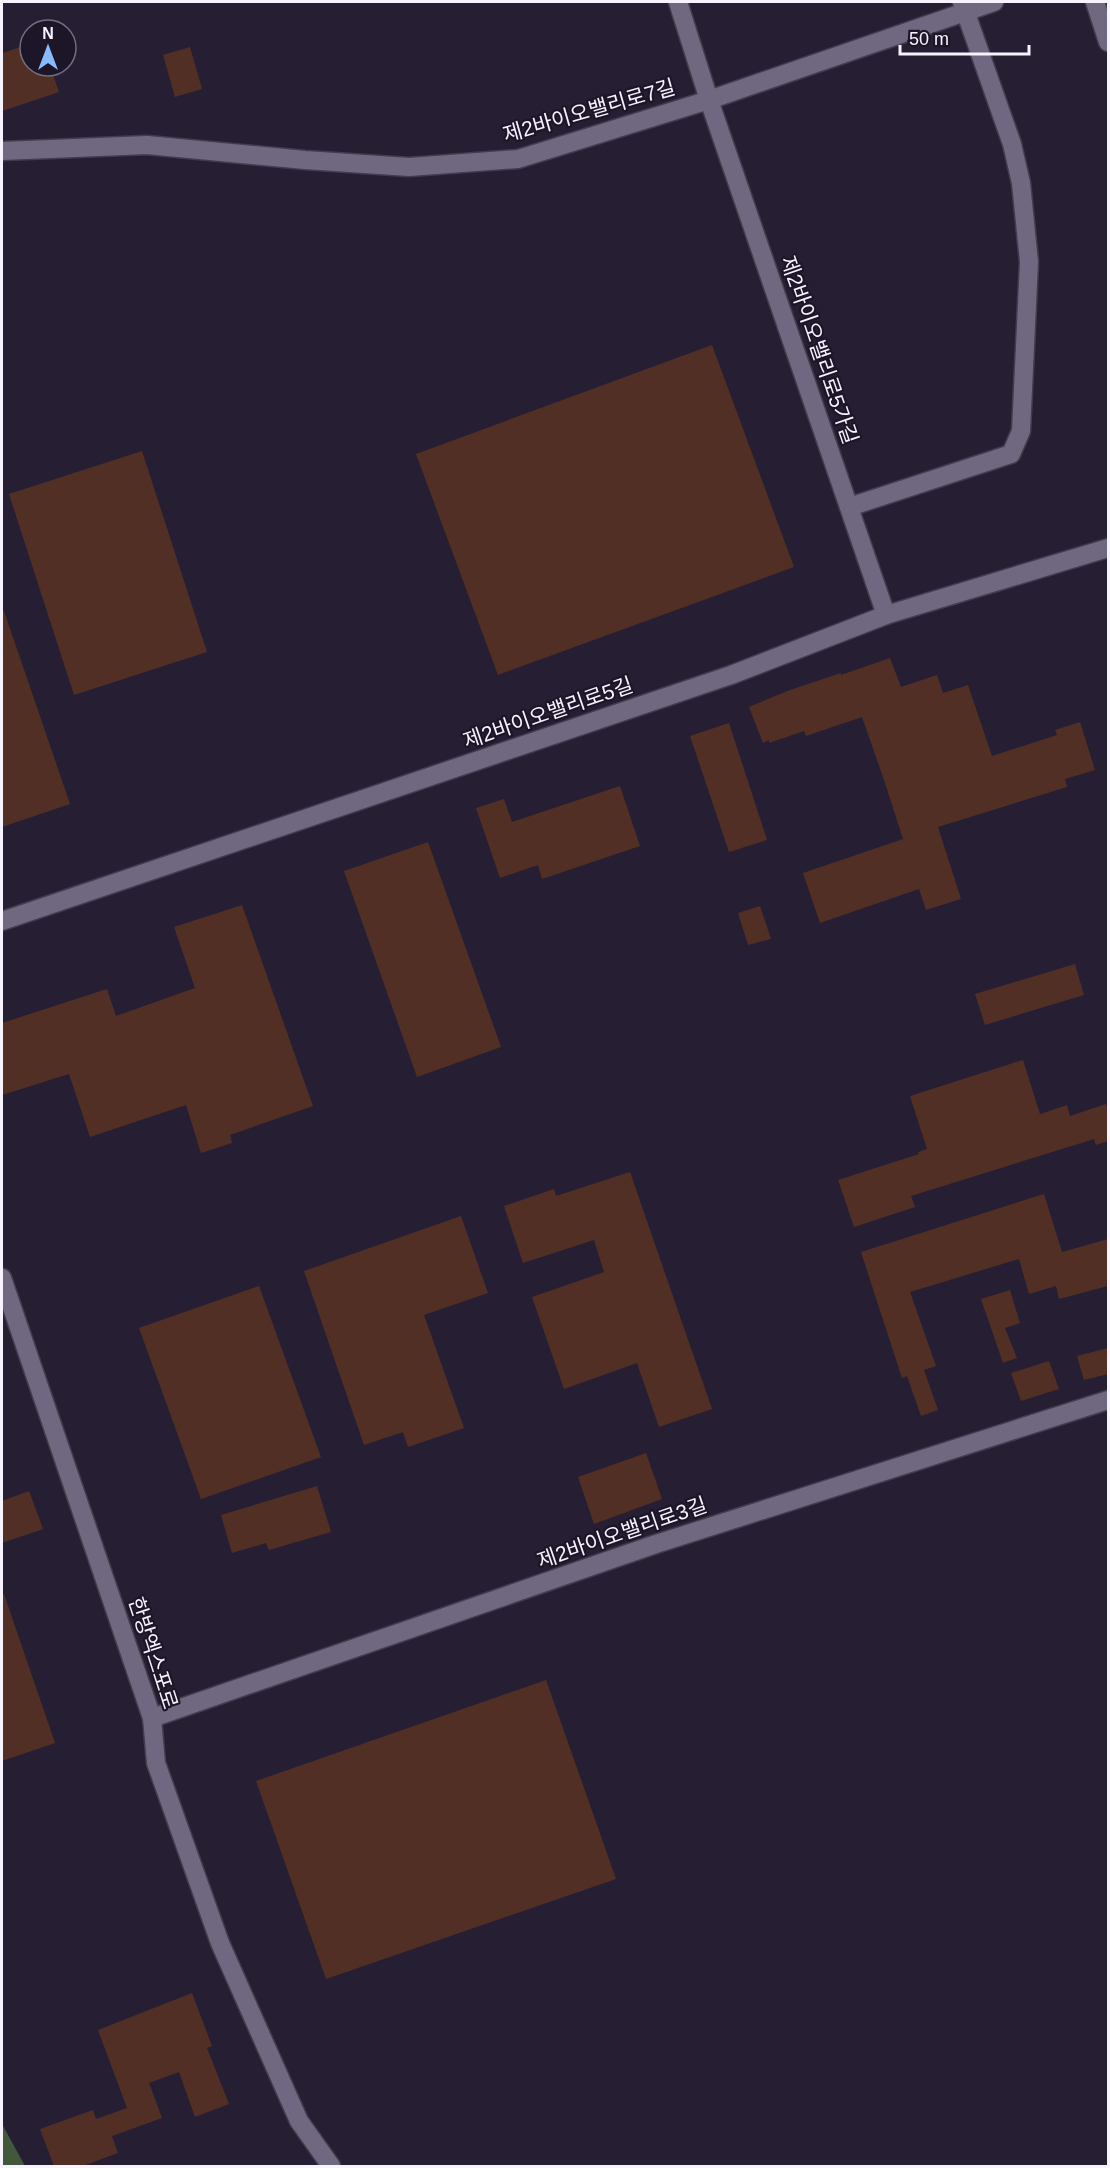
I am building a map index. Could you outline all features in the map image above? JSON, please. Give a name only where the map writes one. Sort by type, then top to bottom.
[{"type":"street","name":"제2바이오밸리로5가길","points":[[678,2],[709,100],[886,615]]},
{"type":"street","name":"제2바이오밸리로7길","points":[[2,152],[147,145],[408,167],[518,159],[709,100],[964,6],[994,2]]},
{"type":"street","points":[[1095,2],[1108,42]]},
{"type":"street","points":[[849,507],[1011,454],[1021,431],[1029,262],[1021,183],[1012,144],[964,6]]},
{"type":"street","name":"제2바이오밸리로5길","points":[[2,921],[730,675],[886,615],[1108,548]]},
{"type":"street","name":"한방엑스포로","points":[[2,1278],[152,1718],[156,1763],[220,1943],[299,2121],[331,2166]]},
{"type":"street","name":"제2바이오밸리로3길","points":[[152,1718],[656,1544],[1108,1400]]},
{"type":"green space","points":[[2,2124],[25,2166],[2,2166]]},
{"type":"building","points":[[190,47],[202,89],[175,97],[163,55]]},
{"type":"building","points":[[18,48],[18,78],[54,78],[59,92],[2,111],[2,53]]},
{"type":"building","points":[[712,345],[794,567],[498,675],[416,454]]},
{"type":"building","points":[[142,451],[207,652],[74,695],[9,494]]},
{"type":"building","points":[[4,611],[70,804],[2,827],[2,612]]},
{"type":"building","points":[[890,658],[901,687],[937,675],[943,693],[968,685],[992,756],[1057,735],[1055,730],[1080,722],[1095,770],[1065,779],[1067,787],[938,827],[961,899],[926,910],[919,889],[820,923],[803,873],[903,839],[884,780],[862,717],[806,736],[804,731],[763,743],[749,707],[790,690]]},
{"type":"building","points":[[729,723],[767,840],[729,852],[690,736]]},
{"type":"building","points":[[620,786],[640,846],[542,879],[538,865],[500,878],[476,808],[504,799],[512,822]]},
{"type":"building","points":[[428,842],[501,1047],[417,1077],[344,871]]},
{"type":"building","points":[[242,905],[313,1106],[230,1135],[232,1143],[201,1153],[186,1105],[90,1137],[69,1074],[2,1095],[2,1023],[107,989],[116,1016],[195,988],[174,927]]},
{"type":"building","points":[[760,906],[771,939],[748,945],[738,913]]},
{"type":"building","points":[[1075,964],[1084,995],[985,1025],[975,994]]},
{"type":"building","points":[[1023,1060],[1040,1114],[1067,1105],[1070,1116],[1106,1104],[1108,1141],[1096,1145],[1094,1139],[911,1196],[915,1207],[854,1227],[838,1180],[919,1154],[918,1152],[927,1149],[910,1096]]},
{"type":"building","points":[[630,1172],[712,1409],[659,1427],[637,1363],[564,1389],[532,1297],[604,1272],[594,1240],[523,1263],[504,1206],[554,1189],[556,1196]]},
{"type":"building","points":[[1044,1194],[1062,1252],[1108,1239],[1108,1286],[1059,1299],[1056,1286],[1029,1294],[1019,1259],[910,1292],[936,1366],[924,1370],[938,1410],[921,1416],[907,1376],[902,1378],[861,1252]]},
{"type":"building","points":[[461,1216],[488,1293],[424,1315],[464,1428],[408,1447],[403,1432],[364,1445],[304,1271]]},
{"type":"building","points":[[259,1286],[321,1457],[201,1499],[139,1328]]},
{"type":"building","points":[[1010,1290],[1020,1323],[1005,1328],[1017,1358],[1003,1363],[981,1299]]},
{"type":"building","points":[[1108,1348],[1108,1374],[1084,1380],[1077,1356]]},
{"type":"building","points":[[1049,1361],[1059,1389],[1021,1401],[1011,1373]]},
{"type":"building","points":[[646,1453],[662,1499],[594,1524],[578,1477]]},
{"type":"building","points":[[317,1486],[331,1532],[269,1550],[266,1543],[232,1553],[221,1515]]},
{"type":"building","points":[[29,1491],[43,1529],[2,1543],[2,1501]]},
{"type":"building","points":[[2,1594],[4,1594],[55,1743],[2,1761]]},
{"type":"building","points":[[546,1680],[616,1879],[326,1979],[256,1781]]},
{"type":"building","points":[[192,1993],[212,2046],[207,2048],[229,2104],[195,2117],[179,2072],[149,2083],[162,2118],[112,2136],[118,2153],[83,2166],[54,2166],[40,2129],[93,2110],[96,2119],[127,2108],[98,2030]]}]
